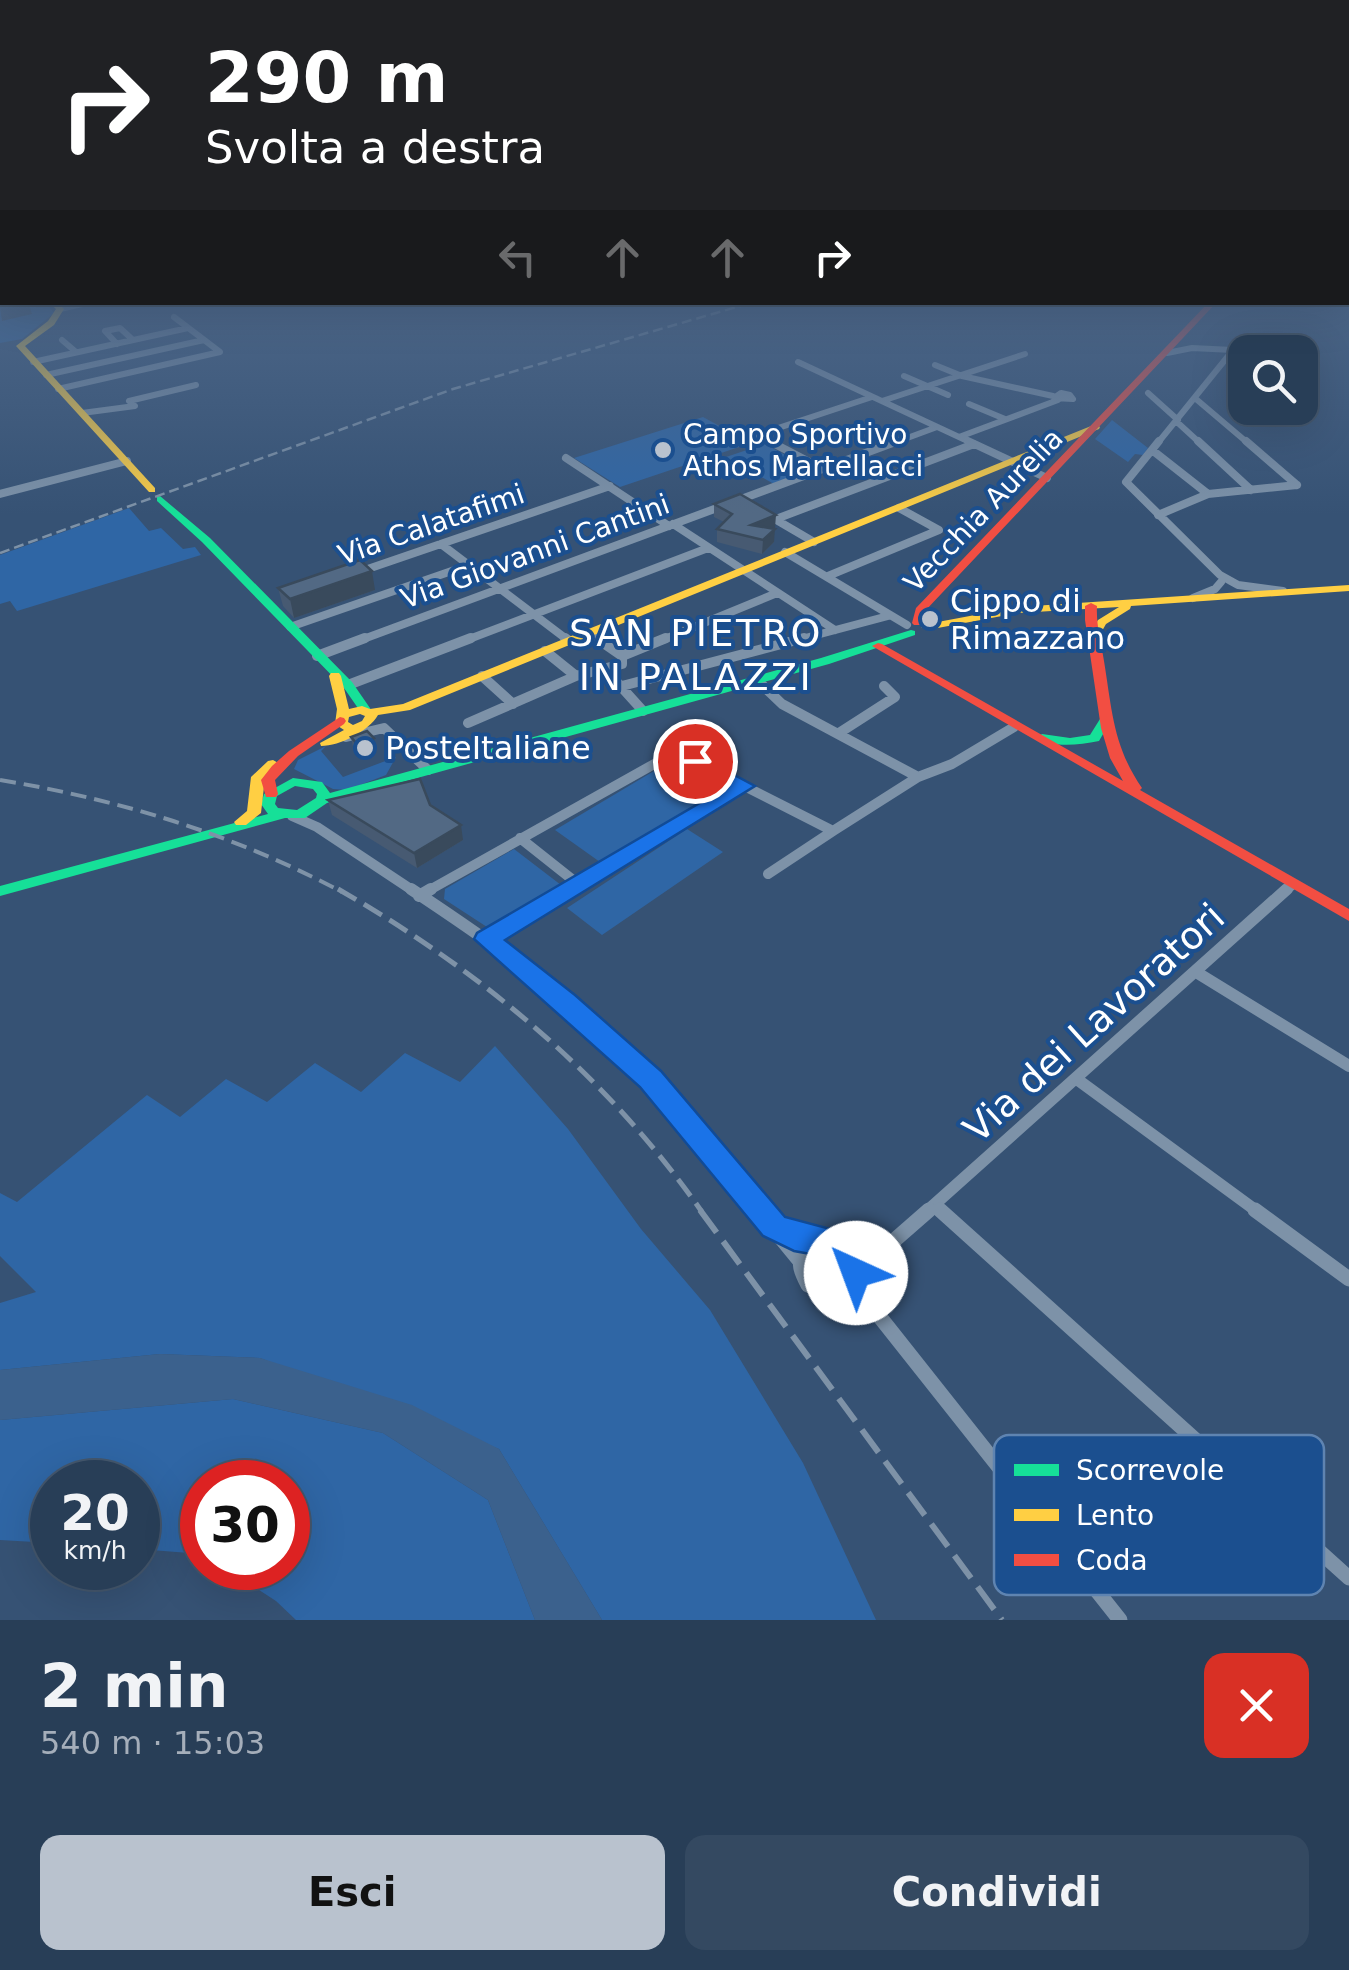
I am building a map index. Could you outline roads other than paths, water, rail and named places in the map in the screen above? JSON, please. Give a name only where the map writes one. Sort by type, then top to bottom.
[{"type":"main road","points":[[35,364],[156,494],[348,686],[368,712],[370,722],[291,764],[288,770],[302,781],[317,785],[324,794],[318,804]]},
{"type":"main road","name":"Vecchia Aurelia","points":[[0,891],[236,825],[286,815],[428,770],[878,646],[916,627],[920,610],[1162,364]]},
{"type":"main road","points":[[236,825],[254,814],[258,776],[286,755],[322,737],[352,710],[406,707],[1096,427]]},
{"type":"main road","points":[[1058,444],[1070,444],[1077,450]]},
{"type":"main road","points":[[916,627],[1018,610],[1349,588]]},
{"type":"main road","points":[[1098,629],[1123,608],[1145,602]]},
{"type":"main road","points":[[1093,606],[1089,624],[1098,629]]},
{"type":"main road","points":[[1098,629],[1104,722],[1117,770],[1146,799]]},
{"type":"main road","points":[[878,646],[1349,916]]},
{"type":"main road","points":[[334,675],[343,710],[340,719]]},
{"type":"main road","points":[[340,719],[348,728],[358,728]]},
{"type":"main road","points":[[1014,726],[1038,737],[1070,742],[1094,738],[1104,722]]},
{"type":"main road","points":[[286,755],[270,773],[267,785],[270,808],[286,815]]},
{"type":"main road","points":[[271,794],[284,785],[302,781]]},
{"type":"street","points":[[46,376],[100,364]]},
{"type":"street","points":[[58,389],[169,364]]},
{"type":"street","points":[[801,364],[1046,478]]},
{"type":"street","points":[[882,401],[998,364]]},
{"type":"street","points":[[1223,364],[1126,482],[1240,595]]},
{"type":"street","points":[[935,365],[962,376],[1056,398],[959,437]]},
{"type":"street","points":[[904,376],[948,395]]},
{"type":"street","points":[[86,417],[136,406],[129,400],[196,385]]},
{"type":"street","points":[[1148,393],[1251,490]]},
{"type":"street","points":[[823,469],[756,435],[872,397]]},
{"type":"street","points":[[1158,515],[1208,494],[1297,485],[1196,399]]},
{"type":"street","points":[[969,404],[1005,420]]},
{"type":"street","name":"Via Giovanni Cantini","points":[[316,656],[937,427]]},
{"type":"street","points":[[776,520],[974,444]]},
{"type":"street","points":[[1152,450],[1208,494]]},
{"type":"street","points":[[566,458],[836,630]]},
{"type":"street","points":[[0,494],[128,461]]},
{"type":"street","name":"Via Calatafimi","points":[[351,575],[610,486]]},
{"type":"street","points":[[742,500],[814,542]]},
{"type":"street","points":[[828,576],[939,530],[900,508]]},
{"type":"street","points":[[441,544],[568,641]]},
{"type":"street","points":[[348,686],[708,548]]},
{"type":"street","points":[[785,552],[888,616],[916,627]]},
{"type":"street","points":[[290,627],[469,565]]},
{"type":"street","points":[[1224,579],[1246,588],[1290,592]]},
{"type":"street","points":[[1190,599],[1215,589],[1224,579]]},
{"type":"street","points":[[622,656],[777,593]]},
{"type":"street","points":[[266,604],[285,597]]},
{"type":"street","points":[[622,686],[888,616]]},
{"type":"street","points":[[588,633],[622,656]]},
{"type":"street","points":[[544,651],[576,676]]},
{"type":"street","points":[[468,723],[576,676],[622,664],[622,656]]},
{"type":"street","points":[[606,670],[642,712]]},
{"type":"street","points":[[482,676],[513,704]]},
{"type":"street","points":[[758,680],[782,704],[918,777]]},
{"type":"street","points":[[839,734],[895,697],[884,686]]},
{"type":"street","points":[[768,874],[918,777],[952,764],[1014,726]]},
{"type":"street","points":[[335,738],[381,727],[428,770]]},
{"type":"street","points":[[419,896],[665,758],[695,761],[833,830]]},
{"type":"street","points":[[486,939],[744,786]]},
{"type":"street","points":[[317,827],[318,804]]},
{"type":"street","points":[[286,815],[317,827],[486,939],[566,1002],[650,1079],[800,1260]]},
{"type":"street","points":[[520,838],[578,884]]},
{"type":"street","name":"Via dei Lavoratori","points":[[855,1278],[1293,884]]},
{"type":"street","points":[[1196,972],[1349,1066]]},
{"type":"street","points":[[1078,1080],[1349,1279]]},
{"type":"street","points":[[936,1206],[1190,1435]]},
{"type":"street","points":[[774,1226],[816,1242],[868,1250],[888,1248]]},
{"type":"street","points":[[816,1242],[802,1252],[800,1260],[799,1269],[808,1285],[869,1308]]},
{"type":"street","points":[[842,1245],[854,1257],[855,1278],[869,1308],[994,1463]]},
{"type":"street","points":[[835,1293],[855,1278]]},
{"type":"street","points":[[1324,1555],[1349,1578]]},
{"type":"street","points":[[1100,1595],[1120,1620]]},
{"type":"railway","points":[[0,553],[453,389],[541,364]]},
{"type":"railway","points":[[0,780],[89,798],[176,822],[260,853],[342,892]]},
{"type":"railway","points":[[338,889],[442,955],[538,1030],[625,1116],[702,1212]]},
{"type":"railway","points":[[700,1210],[1002,1620]]},
{"type":"place","name":"Campo Sportivo Athos Martellacci","points":[[663,450]]},
{"type":"place","name":"Cippo di Rimazzano","points":[[930,619]]},
{"type":"place","name":"PosteItaliane","points":[[365,748]]},
{"type":"district","name":"SAN PIETRO IN PALAZZI","points":[[696,654]]}]
